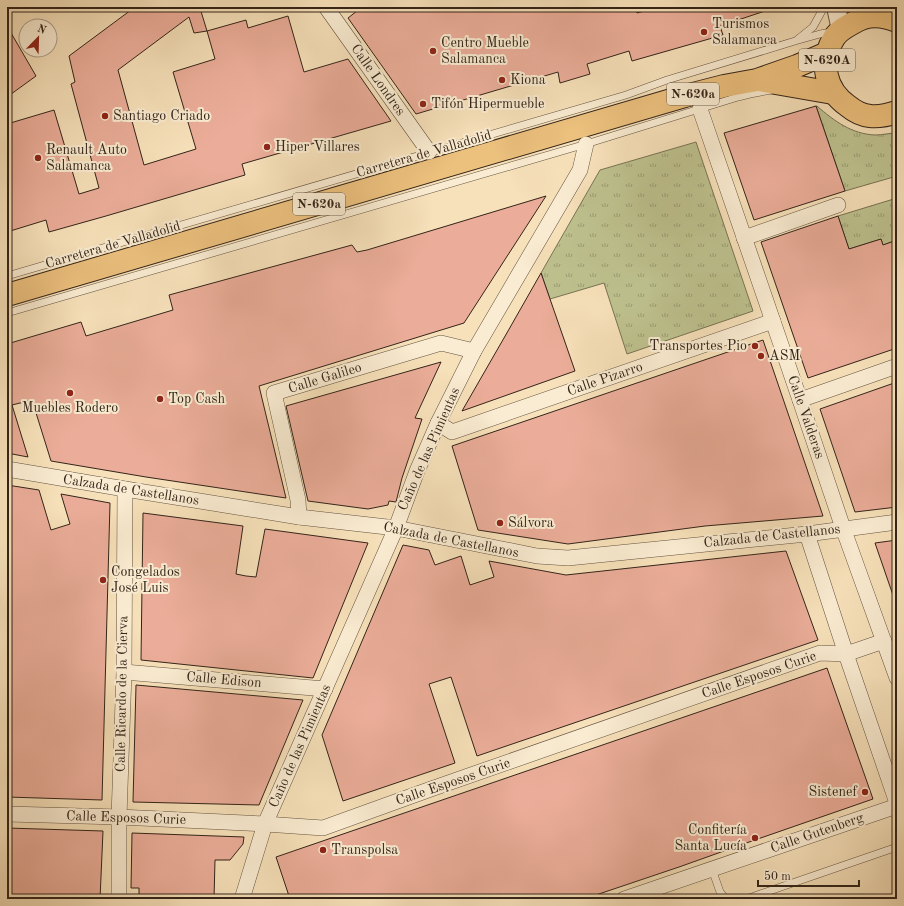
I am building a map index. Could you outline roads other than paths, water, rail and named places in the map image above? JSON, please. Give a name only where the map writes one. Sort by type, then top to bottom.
[{"type":"highway","name":"N-620A","points":[[883,13],[858,20],[841,30],[834,38],[827,53],[826,69],[833,93],[855,112],[869,116],[884,116],[897,112]]},
{"type":"highway","name":"Carretera de Valladolid","points":[[7,295],[685,96],[724,86],[757,80],[797,66],[827,53]]},
{"type":"highway","name":"Carretera de Valladolid","points":[[757,80],[833,93]]},
{"type":"street","name":"Calle Londres","points":[[326,7],[429,152]]},
{"type":"street","points":[[836,7],[841,30]]},
{"type":"street","name":"Calle Valderas","points":[[700,110],[843,528],[897,678]]},
{"type":"street","name":"Caño de las Pimientas","points":[[242,899],[265,824],[396,528],[417,471],[438,423],[474,351],[580,170],[586,144]]},
{"type":"street","points":[[744,238],[838,205]]},
{"type":"street","name":"Calle Pizarro","points":[[438,423],[452,432],[773,321]]},
{"type":"street","name":"Calle Galileo","points":[[299,517],[298,500],[274,393],[441,344],[474,351]]},
{"type":"street","points":[[800,400],[897,366]]},
{"type":"street","name":"Calzada de Castellanos","points":[[7,469],[299,517],[396,528],[537,556],[568,558],[806,534],[897,522]]},
{"type":"street","name":"Calle Ricardo de la Cierva","points":[[119,899],[118,817],[124,672],[125,489]]},
{"type":"street","points":[[806,534],[897,803]]},
{"type":"street","name":"Calle Esposos Curie","points":[[7,814],[118,817],[323,828],[820,653],[846,654],[884,641]]},
{"type":"street","name":"Calle Edison","points":[[124,672],[325,689]]},
{"type":"street","name":"Calle Gutenberg","points":[[624,899],[897,806]]},
{"type":"lane","points":[[795,42],[813,27],[824,7]]},
{"type":"lane","name":"Carretera de Valladolid","points":[[7,276],[626,95],[667,80],[820,34],[841,30]]},
{"type":"lane","name":"Carretera de Valladolid","points":[[7,313],[586,144],[750,94],[795,86]]},
{"type":"lane","points":[[746,899],[897,847]]},
{"type":"lane","points":[[712,869],[720,892],[726,899]]},
{"type":"place","name":"Turismos Salamanca","points":[[704,32]]},
{"type":"place","name":"Centro Mueble Salamanca","points":[[433,51]]},
{"type":"place","name":"Kiona","points":[[502,80]]},
{"type":"place","name":"Tifón Hipermueble","points":[[423,104]]},
{"type":"place","name":"Santiago Criado","points":[[105,116]]},
{"type":"place","name":"Hiper Villares","points":[[267,147]]},
{"type":"place","name":"Renault Auto Salamanca","points":[[38,158]]},
{"type":"place","name":"Transportes Pio","points":[[755,346]]},
{"type":"place","name":"ASM","points":[[761,356]]},
{"type":"place","name":"Muebles Rodero","points":[[70,393]]},
{"type":"place","name":"Top Cash","points":[[160,399]]},
{"type":"place","name":"Sálvora","points":[[500,523]]},
{"type":"place","name":"Congelados José Luis","points":[[103,580]]},
{"type":"place","name":"Sistenef","points":[[865,792]]},
{"type":"place","name":"Confitería Santa Lucía","points":[[755,838]]},
{"type":"place","name":"Transpolsa","points":[[323,850]]}]
